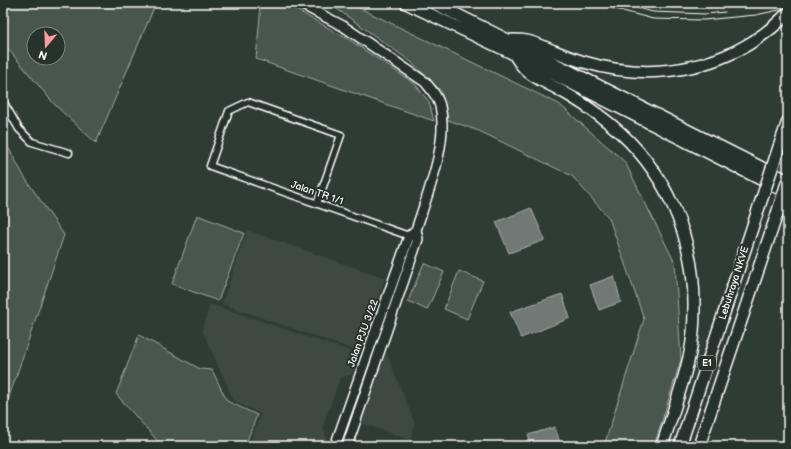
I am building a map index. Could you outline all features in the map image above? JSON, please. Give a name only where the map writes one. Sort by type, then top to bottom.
[{"type":"highway","points":[[406,3],[514,54],[788,193]]},
{"type":"highway","points":[[434,3],[788,181]]},
{"type":"highway","points":[[509,40],[528,41],[563,55],[608,68],[655,72],[710,62],[728,55],[755,40],[788,13]]},
{"type":"highway","points":[[514,54],[524,69],[586,106],[625,137],[640,153],[657,176],[671,200],[681,225],[689,250],[693,277],[694,296],[692,337],[686,366],[662,446]]},
{"type":"highway","name":"Lebuhraya NKVE","points":[[680,446],[788,121]]},
{"type":"highway","name":"Lebuhraya NKVE","points":[[700,446],[788,181]]},
{"type":"street","name":"Jalan PJU 3/22","points":[[299,3],[343,26],[425,82],[435,94],[440,105],[443,131],[438,157],[412,233],[335,446]]},
{"type":"street","points":[[3,101],[20,129],[32,142],[69,153]]},
{"type":"street","name":"Jalan TR 1/1","points":[[317,204],[341,135],[248,102],[229,111],[210,166],[317,204],[412,233]]},
{"type":"street","name":"Jalan PJU 3/22","points":[[347,446],[418,239],[412,233]]},
{"type":"shaded area","points":[[3,3],[156,3],[96,143],[55,105],[3,43]]},
{"type":"shaded area","points":[[259,3],[284,3],[348,39],[415,84],[429,102],[434,121],[256,59],[260,16]]},
{"type":"shaded area","points":[[324,3],[349,3],[559,104],[625,162],[675,263],[681,360],[654,446],[604,446],[644,319],[609,218],[572,176],[479,131],[448,120],[441,91],[410,61],[337,9]]},
{"type":"shaded area","points":[[3,138],[25,178],[64,235],[3,415]]},
{"type":"shaded area","points":[[531,208],[545,240],[509,253],[496,222]]},
{"type":"shaded area","points":[[197,215],[244,233],[218,301],[172,284]]},
{"type":"shaded area","points":[[247,230],[385,278],[360,352],[222,304]]},
{"type":"shaded area","points":[[424,263],[444,272],[427,310],[408,301]]},
{"type":"shaded area","points":[[459,271],[483,281],[467,319],[444,309]]},
{"type":"shaded area","points":[[614,276],[621,302],[599,310],[590,285]]},
{"type":"shaded area","points":[[562,294],[570,318],[521,338],[510,312]]},
{"type":"shaded area","points":[[210,304],[359,354],[352,374],[340,378],[323,427],[328,442],[327,446],[248,446],[261,414],[234,401],[202,330]]},
{"type":"shaded area","points":[[139,335],[200,369],[212,370],[227,401],[257,415],[245,446],[162,446],[116,394]]},
{"type":"shaded area","points":[[386,353],[415,423],[410,440],[361,423]]},
{"type":"shaded area","points":[[555,427],[561,446],[532,446],[528,435]]},
{"type":"tram line","points":[[593,3],[653,19],[704,20],[756,15],[788,8]]},
{"type":"tram line","points":[[618,3],[653,12],[706,14],[725,12]]}]
